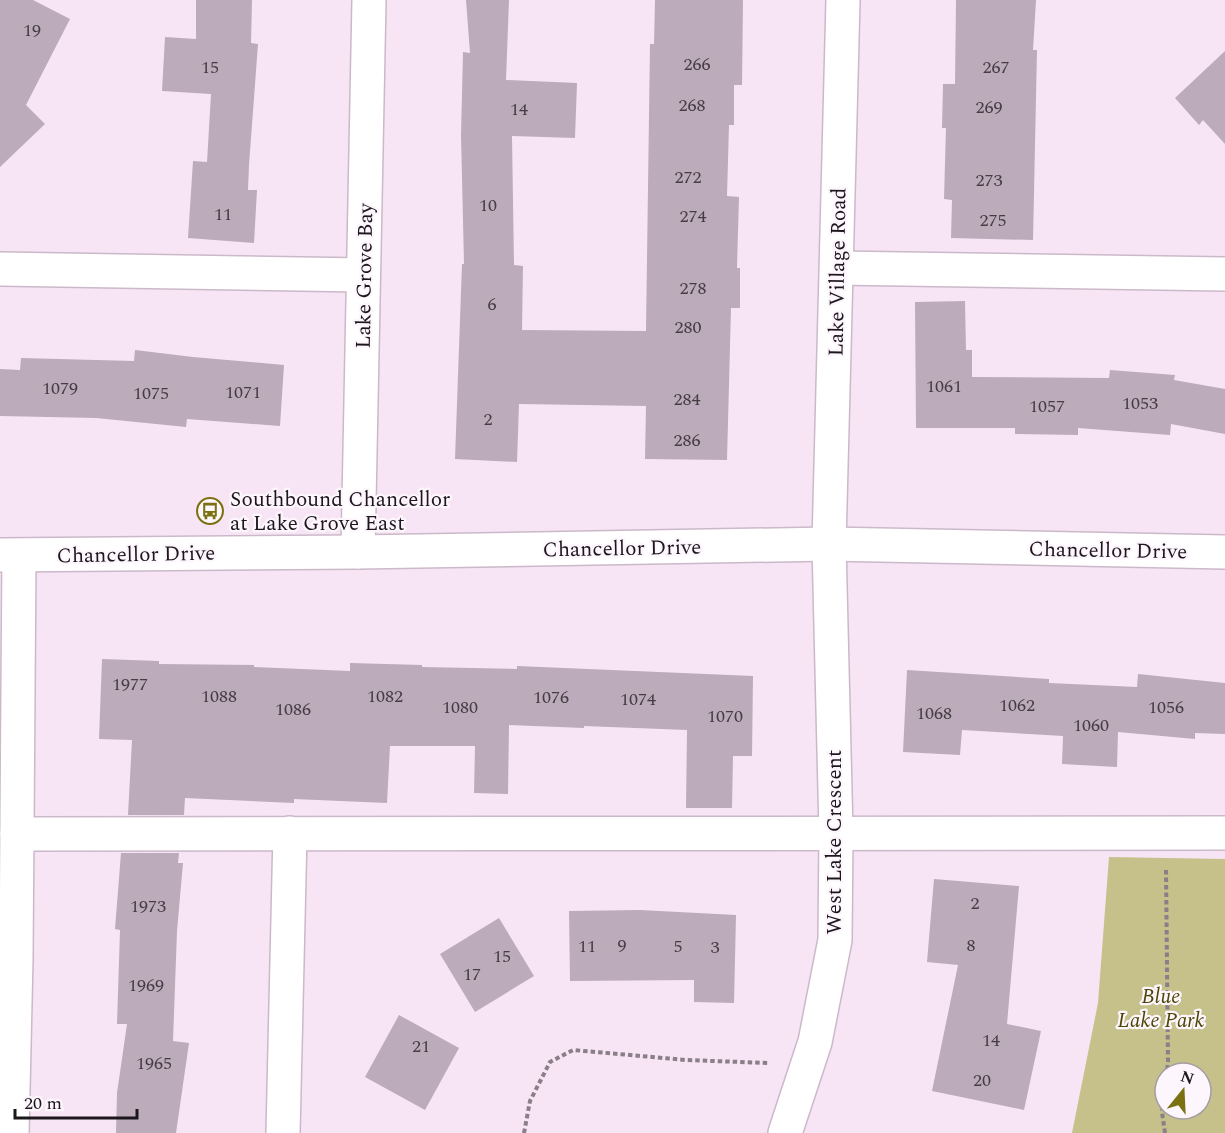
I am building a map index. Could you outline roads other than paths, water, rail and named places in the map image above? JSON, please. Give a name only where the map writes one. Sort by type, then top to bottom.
[{"type":"street","name":"Lake Grove Bay","points":[[358,552],[369,0]]},
{"type":"street","name":"Lake Village Road","points":[[829,544],[843,0]]},
{"type":"street","points":[[837,268],[1225,274]]},
{"type":"street","points":[[0,269],[363,275]]},
{"type":"street","name":"Chancellor Drive","points":[[12,1133],[17,834],[9,556],[829,544],[1225,552]]},
{"type":"street","name":"West Lake Crescent","points":[[785,1133],[815,1042],[835,940],[837,833],[829,544]]},
{"type":"street","points":[[283,1133],[290,833]]},
{"type":"street","points":[[17,834],[1225,833]]},
{"type":"place","name":"Southbound Chancellor at Lake Grove East","points":[[210,511]]},
{"type":"park label","name":"Blue Lake Park","points":[[1161,1008]]}]
